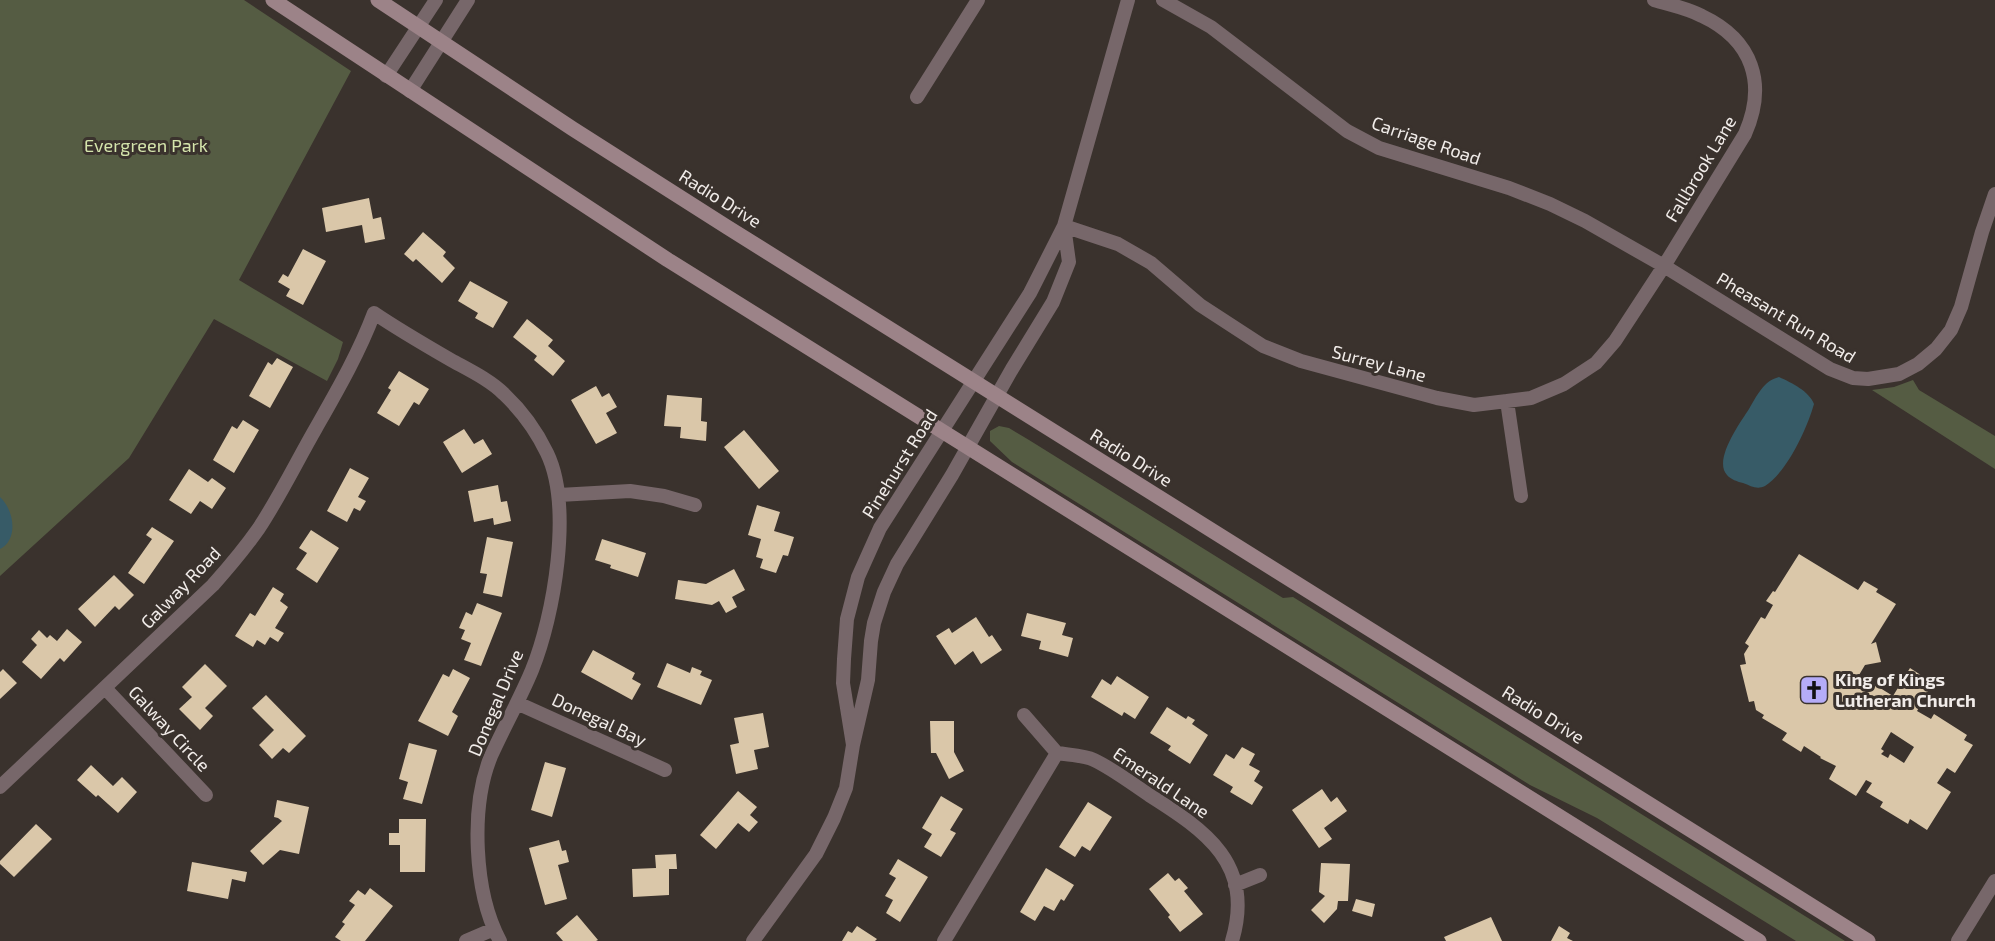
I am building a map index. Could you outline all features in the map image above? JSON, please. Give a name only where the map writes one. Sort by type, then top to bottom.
[{"type":"main road","points":[[273,0],[676,265],[1759,941]]},
{"type":"main road","name":"Radio Drive","points":[[378,0],[688,202],[1868,941]]},
{"type":"street","points":[[386,76],[436,0]]},
{"type":"street","points":[[410,91],[468,0]]},
{"type":"street","points":[[917,97],[978,0]]},
{"type":"street","name":"Pinehurst Road","points":[[853,746],[843,683],[845,636],[853,591],[863,562],[880,528],[1030,293],[1064,226],[1128,0]]},
{"type":"street","name":"Carriage Road","points":[[1163,0],[1211,27],[1347,131],[1379,148],[1509,188],[1550,204],[1585,220],[1664,266]]},
{"type":"street","name":"Fallbrook Lane","points":[[1653,0],[1702,16],[1737,40],[1748,55],[1755,75],[1756,98],[1752,119],[1745,134],[1664,266]]},
{"type":"street","name":"Pheasant Run Road","points":[[1664,266],[1830,369],[1853,378],[1868,379],[1899,374],[1918,364],[1936,349],[1951,330],[1961,307],[1995,194]]},
{"type":"street","name":"Pinehurst Road","points":[[753,941],[816,854],[834,818],[846,788],[868,680],[874,623],[884,592],[897,564],[1049,310],[1069,262],[1064,226]]},
{"type":"street","name":"Surrey Lane","points":[[1064,226],[1118,244],[1151,263],[1200,305],[1263,346],[1301,361],[1437,398],[1474,405],[1531,398],[1564,384],[1596,363],[1615,341],[1664,266]]},
{"type":"street","name":"Donegal Drive","points":[[374,313],[477,374],[504,394],[528,423],[548,454],[559,495],[560,537],[554,586],[546,624],[533,668],[491,758],[480,799],[477,838],[479,868],[497,935]]},
{"type":"street","name":"Galway Road","points":[[0,787],[213,585],[258,528],[342,381],[374,313]]},
{"type":"street","points":[[1507,401],[1521,496]]},
{"type":"street","points":[[559,495],[630,491],[664,496],[695,505]]},
{"type":"street","name":"Galway Circle","points":[[105,688],[206,795]]},
{"type":"street","name":"Donegal Bay","points":[[517,703],[665,770]]},
{"type":"street","points":[[944,941],[1058,753],[1024,715]]},
{"type":"street","name":"Emerald Lane","points":[[1058,753],[1092,759],[1193,824],[1208,837],[1219,849],[1235,885],[1238,918],[1232,941]]},
{"type":"street","points":[[1235,885],[1260,875]]},
{"type":"street","points":[[1958,941],[1995,881]]},
{"type":"street","points":[[466,941],[497,935]]},
{"type":"green space","name":"Evergreen Park","points":[[0,0],[244,0],[351,71],[239,280],[343,342],[338,359],[327,381],[214,319],[129,458],[0,576]]},
{"type":"green space","points":[[1913,380],[1919,390],[1995,436],[1995,469],[1872,390],[1894,387]]},
{"type":"green space","points":[[999,426],[1009,428],[1029,440],[1283,598],[1293,597],[1845,941],[1796,941],[1597,818],[1530,785],[1012,462],[990,441],[990,431]]},
{"type":"water","points":[[1779,377],[1804,391],[1814,404],[1801,437],[1781,471],[1765,486],[1754,487],[1728,476],[1723,460],[1725,451],[1758,394],[1765,385]]},
{"type":"water","points":[[0,497],[9,509],[12,532],[6,544],[0,549]]},
{"type":"building","points":[[369,198],[373,219],[381,217],[385,239],[365,243],[362,225],[326,232],[322,208]]},
{"type":"building","points":[[423,232],[446,252],[443,256],[455,268],[442,283],[416,259],[413,262],[404,254]]},
{"type":"building","points":[[303,249],[326,261],[303,305],[286,296],[290,289],[278,282],[283,274],[288,277]]},
{"type":"building","points":[[470,281],[508,302],[493,328],[475,318],[478,313],[458,301]]},
{"type":"building","points":[[527,319],[553,340],[548,346],[565,361],[553,376],[534,360],[537,356],[513,337]]},
{"type":"building","points":[[277,358],[293,367],[270,408],[249,396],[268,362],[272,365]]},
{"type":"building","points":[[399,371],[429,389],[419,405],[414,402],[399,426],[377,413],[391,390],[388,388]]},
{"type":"building","points":[[596,386],[602,397],[609,393],[617,407],[606,413],[617,433],[596,444],[571,400]]},
{"type":"building","points":[[667,395],[702,398],[701,421],[707,422],[706,441],[680,438],[681,427],[664,426]]},
{"type":"building","points":[[243,420],[259,430],[234,473],[213,460],[232,426],[237,429]]},
{"type":"building","points":[[464,429],[474,444],[483,439],[492,454],[462,473],[443,442]]},
{"type":"building","points":[[744,430],[779,471],[759,489],[724,447]]},
{"type":"building","points":[[350,468],[369,478],[358,497],[366,501],[360,511],[354,508],[347,522],[327,511]]},
{"type":"building","points":[[189,469],[208,482],[212,478],[226,488],[212,509],[200,501],[191,514],[169,500]]},
{"type":"building","points":[[498,485],[501,502],[507,501],[511,521],[494,525],[493,518],[474,522],[468,491]]},
{"type":"building","points":[[757,505],[780,512],[774,531],[794,537],[788,556],[783,555],[776,573],[760,568],[763,559],[756,557],[761,539],[748,535]]},
{"type":"building","points":[[152,527],[174,541],[144,584],[128,573],[152,539],[146,535]]},
{"type":"building","points":[[311,530],[339,548],[317,583],[296,569],[307,553],[299,548]]},
{"type":"building","points":[[487,537],[513,542],[502,597],[483,593],[487,574],[480,573]]},
{"type":"building","points":[[602,539],[646,553],[638,577],[610,568],[611,565],[595,560]]},
{"type":"building","name":"King of Kings Lutheran Church","points":[[1799,554],[1858,590],[1864,581],[1878,589],[1876,592],[1896,604],[1871,644],[1876,642],[1881,662],[1865,665],[1859,675],[1893,696],[1910,668],[1933,683],[1917,711],[1931,719],[1934,714],[1967,735],[1964,740],[1973,745],[1955,773],[1947,768],[1937,783],[1951,792],[1927,830],[1910,819],[1908,824],[1880,807],[1883,802],[1866,792],[1872,783],[1866,780],[1856,796],[1829,779],[1836,766],[1804,746],[1801,752],[1782,740],[1787,733],[1762,718],[1764,715],[1756,710],[1754,701],[1749,702],[1740,665],[1746,664],[1744,654],[1749,646],[1745,643],[1761,617],[1765,619],[1773,605],[1766,601],[1773,591],[1775,592]],"holes":[[[1891,732],[1914,747],[1904,763],[1890,754],[1888,758],[1881,754],[1884,751],[1881,749]]]},
{"type":"building","points":[[734,569],[745,590],[732,597],[737,607],[726,613],[719,601],[712,605],[675,599],[678,580],[706,584]]},
{"type":"building","points":[[114,575],[134,595],[119,610],[115,606],[95,627],[78,609]]},
{"type":"building","points":[[273,587],[284,594],[280,601],[288,607],[275,628],[284,633],[278,642],[270,637],[265,645],[257,640],[253,647],[235,636],[250,613],[255,616]]},
{"type":"building","points":[[477,603],[502,613],[481,666],[464,660],[471,643],[461,639],[465,630],[459,628],[466,612],[472,615]]},
{"type":"building","points":[[1027,613],[1066,623],[1062,635],[1073,638],[1068,657],[1039,649],[1041,641],[1021,636]]},
{"type":"building","points":[[976,617],[989,637],[992,635],[1002,650],[981,664],[973,651],[955,665],[936,636],[949,628],[952,633]]},
{"type":"building","points":[[67,629],[82,642],[64,662],[60,658],[41,679],[22,662],[37,645],[31,639],[39,630],[47,638],[50,635],[57,641]]},
{"type":"building","points":[[593,650],[635,673],[632,679],[641,684],[632,700],[581,672]]},
{"type":"building","points":[[667,663],[690,673],[692,667],[702,671],[700,675],[712,680],[701,705],[657,687]]},
{"type":"building","points":[[205,664],[227,686],[205,708],[213,716],[200,730],[179,709],[192,697],[182,687]]},
{"type":"building","points":[[3,669],[17,683],[0,699],[0,672]]},
{"type":"building","points":[[453,669],[470,678],[452,712],[458,716],[448,736],[418,721],[443,674],[449,677]]},
{"type":"building","points":[[1117,676],[1149,697],[1135,719],[1124,712],[1122,716],[1091,697],[1102,679],[1111,685]]},
{"type":"building","points":[[266,695],[306,736],[289,753],[283,748],[272,759],[259,745],[274,730],[252,708]]},
{"type":"building","points":[[1167,707],[1186,719],[1188,716],[1195,720],[1192,724],[1208,735],[1190,764],[1168,750],[1171,746],[1150,733]]},
{"type":"building","points":[[763,713],[769,747],[754,750],[758,769],[736,774],[730,745],[739,743],[734,718]]},
{"type":"building","points":[[930,721],[954,721],[954,752],[964,771],[949,779],[936,753],[931,753]]},
{"type":"building","points":[[409,743],[437,750],[422,804],[403,799],[408,782],[399,779]]},
{"type":"building","points":[[1242,747],[1255,754],[1249,765],[1260,771],[1254,781],[1263,787],[1252,805],[1230,792],[1233,787],[1213,775],[1226,754],[1234,759]]},
{"type":"building","points":[[545,762],[566,768],[552,817],[531,810]]},
{"type":"building","points":[[91,765],[113,786],[122,777],[137,792],[118,813],[77,780]]},
{"type":"building","points":[[1322,789],[1331,802],[1337,797],[1347,811],[1324,828],[1332,839],[1319,848],[1292,810]]},
{"type":"building","points":[[738,791],[757,807],[750,815],[758,822],[749,832],[738,823],[716,849],[700,835]]},
{"type":"building","points":[[941,796],[963,809],[950,830],[956,833],[941,857],[924,847],[932,834],[922,828]]},
{"type":"building","points":[[277,800],[309,807],[299,854],[280,850],[263,865],[250,851],[282,821],[274,817]]},
{"type":"building","points":[[1088,802],[1112,817],[1090,851],[1082,846],[1075,857],[1059,847]]},
{"type":"building","points":[[399,819],[426,819],[425,872],[400,872],[400,845],[389,845],[389,833],[399,833]]},
{"type":"building","points":[[36,824],[52,839],[14,877],[0,864],[0,861]]},
{"type":"building","points":[[559,840],[562,851],[566,850],[569,862],[558,865],[567,899],[545,905],[529,848]]},
{"type":"building","points":[[676,854],[677,869],[669,869],[669,895],[633,897],[632,869],[656,868],[655,855]]},
{"type":"building","points":[[898,859],[928,877],[900,922],[886,913],[893,900],[885,896],[896,878],[889,874]]},
{"type":"building","points":[[192,862],[247,872],[245,882],[232,879],[228,899],[187,891]]},
{"type":"building","points":[[1321,863],[1350,864],[1348,901],[1338,901],[1337,909],[1324,923],[1311,910],[1325,896],[1319,892]]},
{"type":"building","points":[[1046,868],[1074,885],[1064,901],[1061,899],[1054,911],[1044,906],[1035,921],[1020,912]]},
{"type":"building","points":[[1168,873],[1175,881],[1179,878],[1188,888],[1184,891],[1203,914],[1180,932],[1168,917],[1170,915],[1149,889]]},
{"type":"building","points":[[370,888],[393,906],[365,941],[341,941],[335,937],[345,924],[342,922],[355,905],[349,901],[358,890],[365,895]]},
{"type":"building","points":[[1356,899],[1375,904],[1372,917],[1352,911]]},
{"type":"building","points":[[577,915],[598,940],[563,941],[556,933]]},
{"type":"building","points":[[1491,917],[1502,941],[1446,941],[1444,937]]},
{"type":"building","points":[[857,926],[877,939],[875,941],[842,941],[848,931],[852,933]]},
{"type":"building","points":[[1559,926],[1570,933],[1567,938],[1573,941],[1551,941]]},
{"type":"place","name":"King of Kings Lutheran Church","points":[[1814,690]]}]
